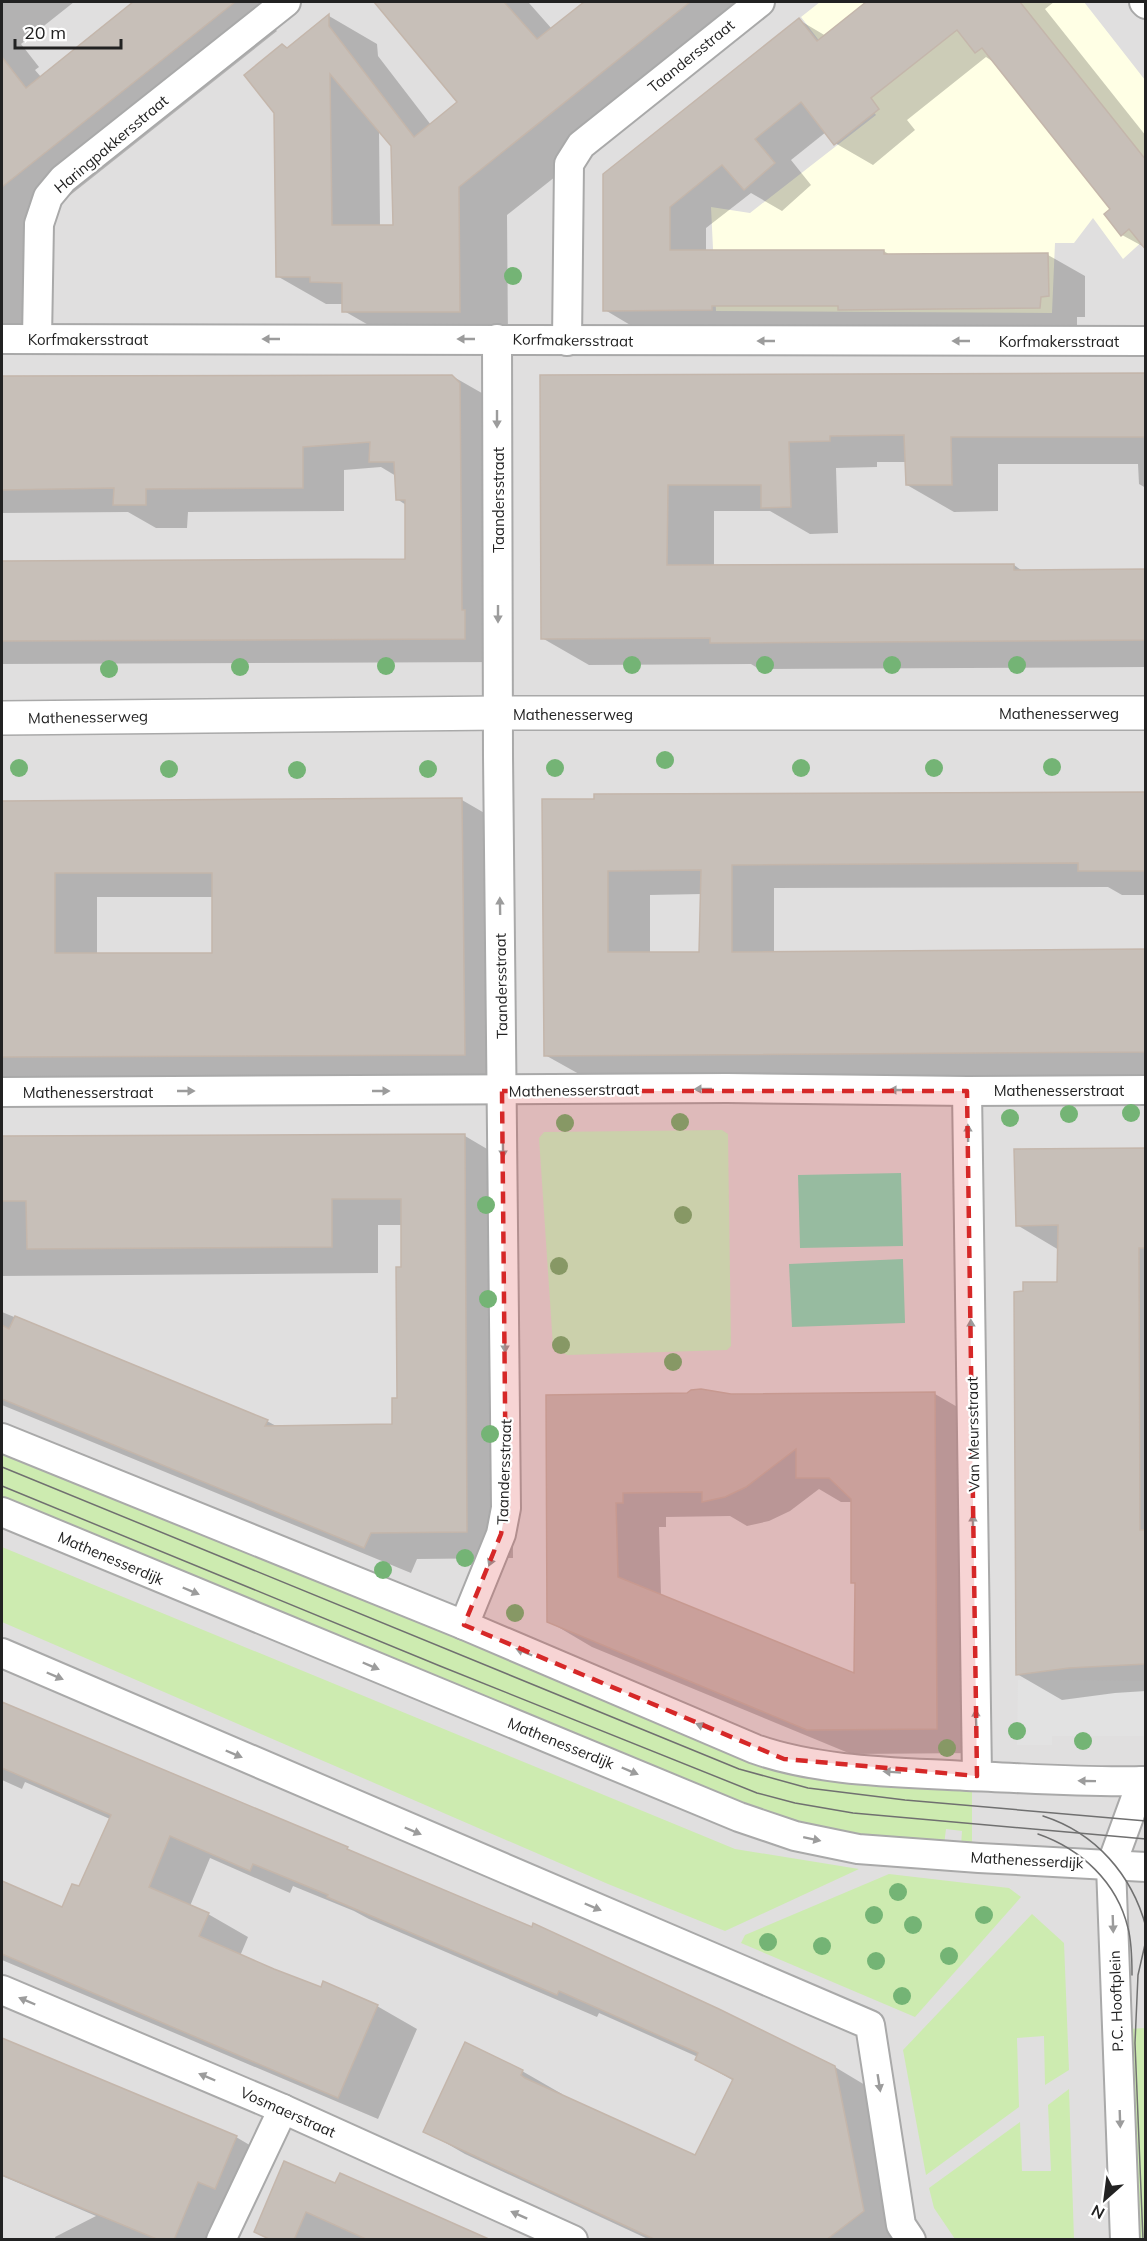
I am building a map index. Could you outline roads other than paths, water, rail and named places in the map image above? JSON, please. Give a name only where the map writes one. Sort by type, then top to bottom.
[{"type":"street","name":"Haringpakkersstraat","points":[[37,339],[39,224],[48,197],[63,179],[286,2]]},
{"type":"street","name":"Taandersstraat","points":[[567,341],[569,164],[581,145],[589,138],[760,2]]},
{"type":"street","name":"Korfmakersstraat","points":[[2,339],[1146,341]]},
{"type":"street","name":"Taandersstraat","points":[[464,1625],[501,1534],[506,1508],[498,756],[497,339]]},
{"type":"street","name":"Mathenesserweg","points":[[2,718],[499,713],[1146,713]]},
{"type":"street","name":"Mathenesserstraat","points":[[2,1092],[727,1088],[967,1091],[1146,1089]]},
{"type":"street","name":"Van Meursstraat","points":[[967,1091],[978,1776]]},
{"type":"street","points":[[2,1438],[464,1625],[755,1749],[784,1759],[890,1772],[1144,1786]]},
{"type":"street","name":"Mathenesserdijk","points":[[2,1512],[739,1817],[795,1836],[858,1849],[1146,1867]]},
{"type":"street","points":[[2,1653],[870,2025],[898,2235]]},
{"type":"street","name":"P.C. Hooftplein","points":[[1125,2240],[1111,1866],[1144,1786]]},
{"type":"street","name":"Vosmaerstraat","points":[[2,1990],[284,2109],[573,2240]]},
{"type":"street","points":[[222,2240],[284,2109]]},
{"type":"tram line","points":[[2,1467],[739,1769],[808,1788],[905,1800],[1146,1821]]},
{"type":"tram line","points":[[2,1486],[757,1793],[795,1803],[853,1813],[1146,1839]]},
{"type":"tram line","points":[[1043,1816],[1079,1833],[1109,1858],[1131,1890],[1146,1927]]},
{"type":"tram line","points":[[1038,1834],[1054,1840],[1082,1858],[1106,1882],[1123,1911],[1128,1928],[1132,1975]]},
{"type":"tram line","points":[[1143,2240],[1135,2043],[1138,1975],[1146,1940]]}]
